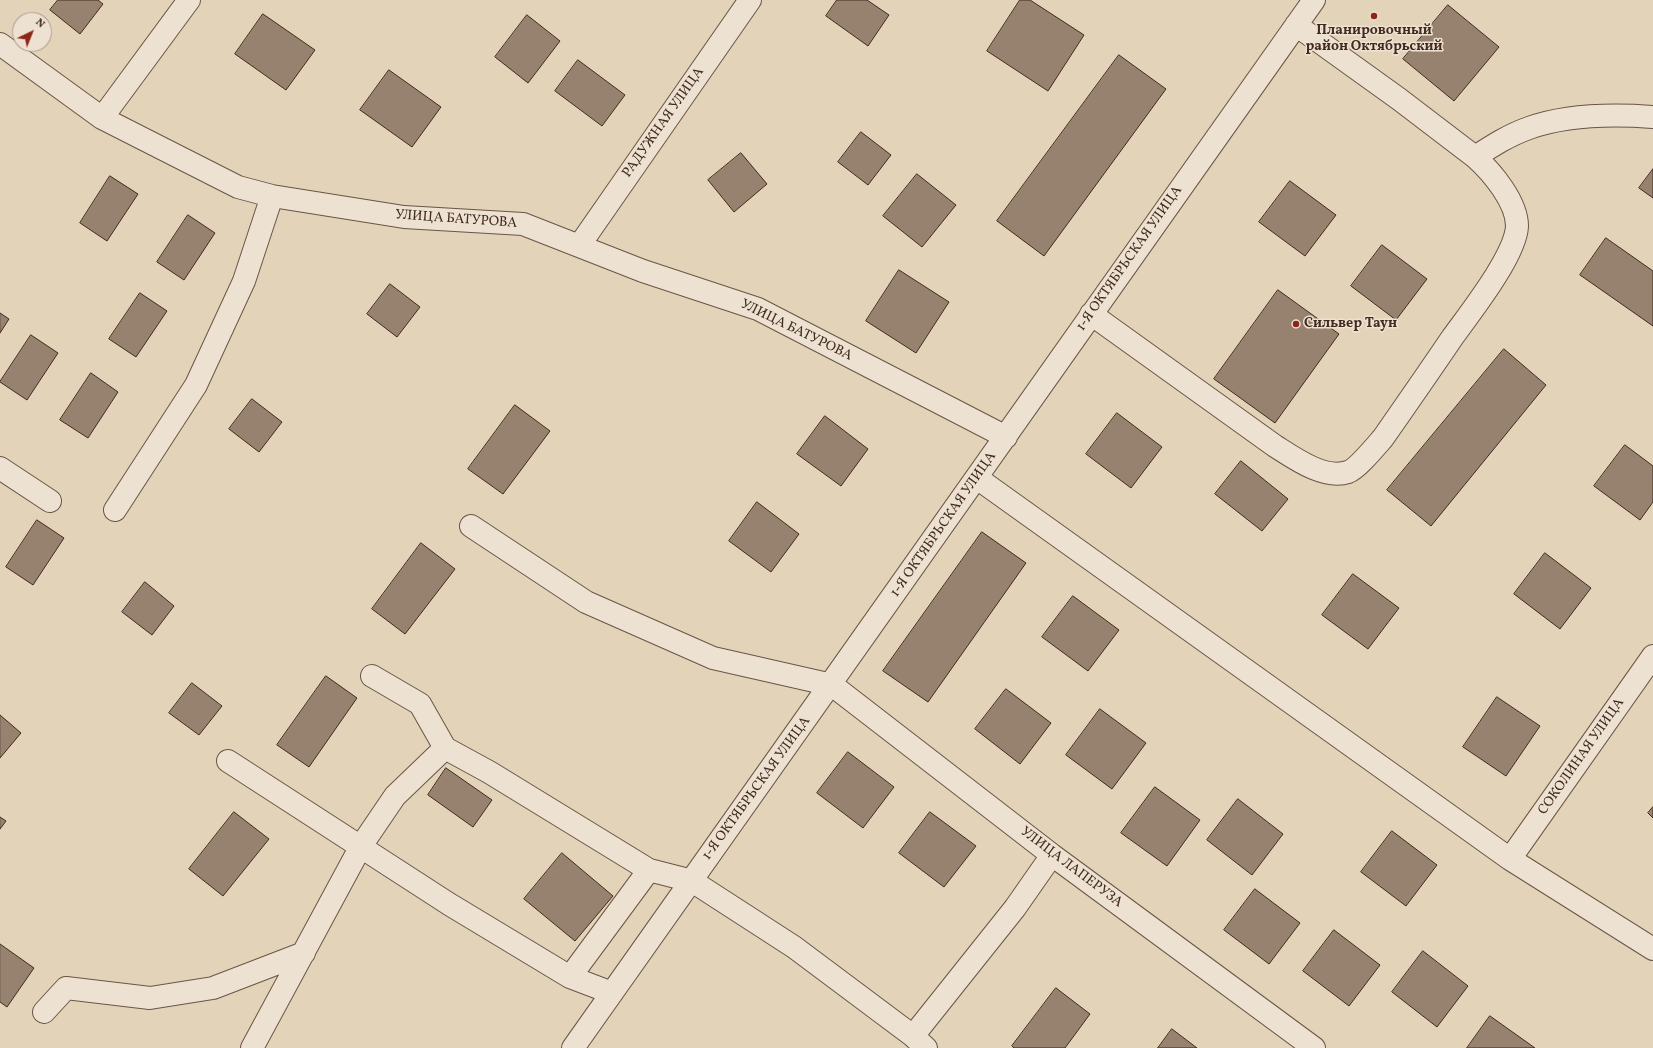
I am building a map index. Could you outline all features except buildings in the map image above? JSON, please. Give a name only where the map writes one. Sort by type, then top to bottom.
[{"type":"street","points":[[102,118],[188,0]]},
{"type":"street","name":"РАДУЖНАЯ УЛИЦА","points":[[579,246],[750,0]]},
{"type":"street","name":"1-Я ОКТЯБРЬСКАЯ УЛИЦА","points":[[573,1048],[832,685],[1091,314],[1314,0]]},
{"type":"street","points":[[1091,314],[1275,446],[1305,465],[1332,474],[1349,472],[1371,452],[1383,438],[1490,284],[1510,252],[1516,230],[1516,217],[1514,210],[1487,167],[1399,99],[1296,26]]},
{"type":"street","name":"УЛИЦА БАТУРОВА","points":[[0,44],[102,118],[238,187],[272,196],[404,218],[523,224],[643,271],[758,309],[1006,437]]},
{"type":"street","points":[[1475,157],[1510,136],[1530,128],[1550,123],[1596,115],[1653,117]]},
{"type":"street","points":[[115,510],[196,385],[244,281],[272,196]]},
{"type":"street","points":[[0,468],[50,501]]},
{"type":"street","points":[[977,478],[1510,859],[1653,948]]},
{"type":"street","points":[[471,526],[586,602],[712,658],[832,685]]},
{"type":"street","name":"СОКОЛИНАЯ УЛИЦА","points":[[1510,859],[1653,656]]},
{"type":"street","points":[[372,676],[420,704],[445,748],[489,772],[649,870],[692,881],[794,947],[919,1042],[1016,908],[1052,855]]},
{"type":"street","name":"УЛИЦА ЛАПЕРУЗА","points":[[832,685],[1052,855],[1314,1048]]},
{"type":"street","points":[[252,1048],[361,846],[395,796],[445,748]]},
{"type":"street","points":[[228,761],[449,904],[570,977],[612,993]]},
{"type":"street","points":[[570,977],[649,870]]},
{"type":"street","points":[[44,1012],[66,988],[150,998],[213,988],[304,953]]},
{"type":"place","name":"Планировочный район Октябрьский","points":[[1374,16]]},
{"type":"place","name":"Сильвер Таун","points":[[1296,324]]}]
